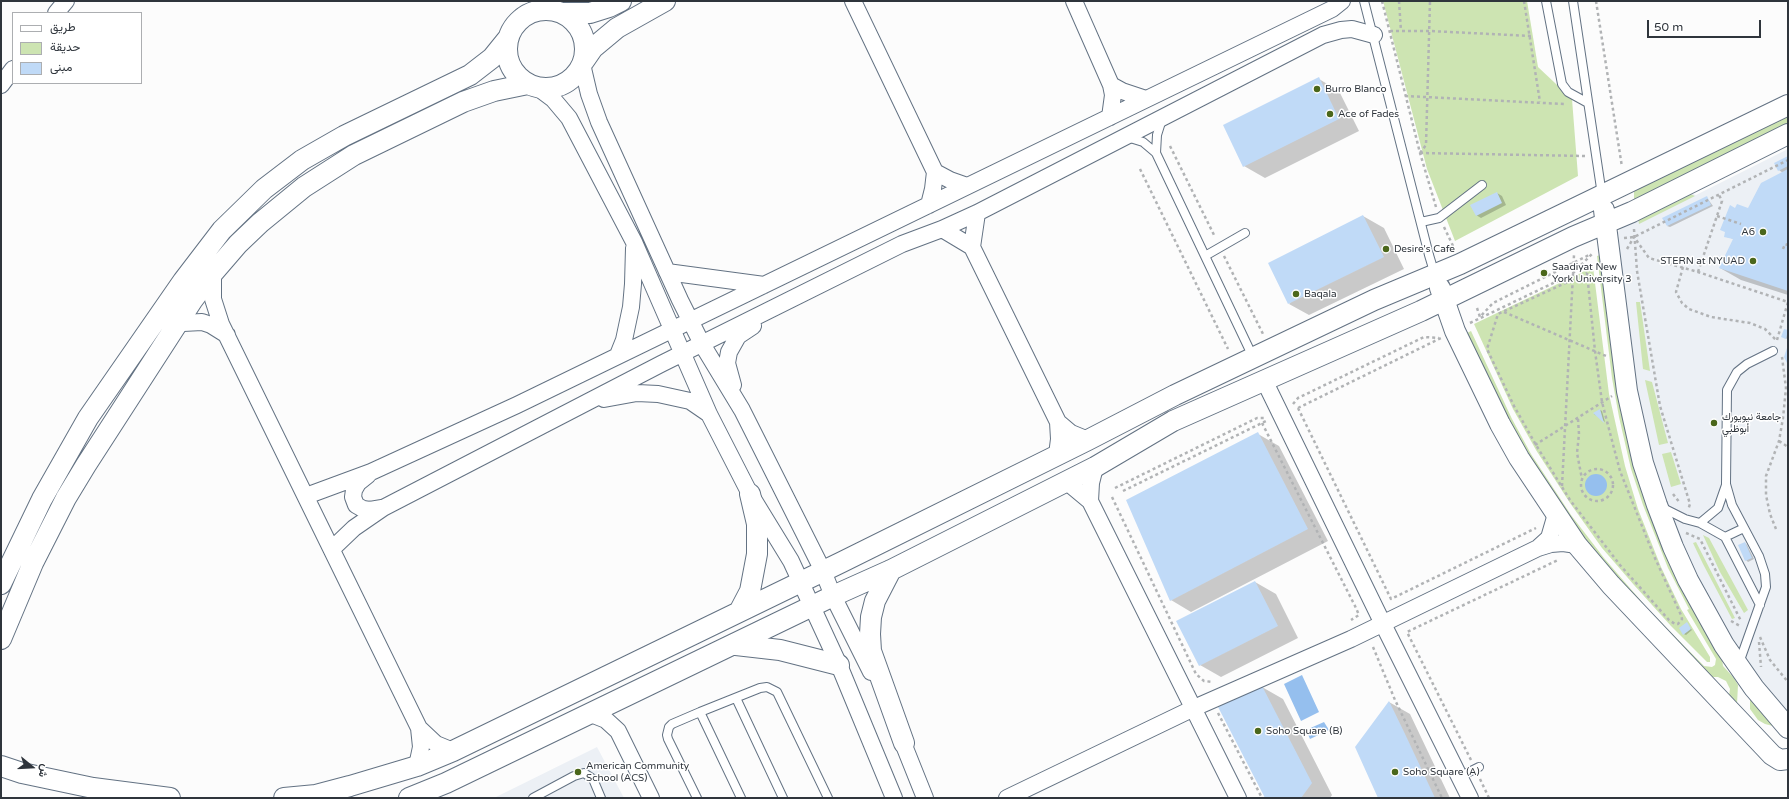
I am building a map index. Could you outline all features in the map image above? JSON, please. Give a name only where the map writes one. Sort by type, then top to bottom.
[{"type":"street","points":[[57,12],[66,1]]},
{"type":"street","points":[[562,14],[590,13],[609,8],[622,1]]},
{"type":"street","points":[[1,639],[19,593],[66,498],[101,439],[174,326],[213,273],[238,244],[281,204],[341,163],[463,102],[494,91],[532,86],[555,88],[564,84],[571,79],[593,48],[611,32],[665,1]]},
{"type":"street","points":[[853,1],[935,172],[929,205]]},
{"type":"street","points":[[1074,1],[1111,85],[1113,96],[1110,117]]},
{"type":"street","points":[[306,496],[371,472],[444,440],[1332,9],[1342,1]]},
{"type":"street","points":[[1,584],[42,499],[88,418],[183,280],[222,230],[264,189],[302,160],[344,136],[470,75],[492,58],[509,37],[519,21],[526,16],[544,10],[553,11],[570,18],[582,33],[585,46],[583,62],[588,94],[599,122],[667,272],[702,344],[742,410],[823,571],[833,596],[844,616],[904,743]]},
{"type":"street","points":[[332,549],[354,528],[383,508],[682,354],[902,244],[942,229],[977,213],[1323,35],[1341,30],[1352,29],[1374,35]]},
{"type":"street","points":[[509,37],[508,55],[510,64],[517,76],[553,99],[569,118],[634,242],[709,414],[750,494],[791,561],[839,665],[894,798]]},
{"type":"street","points":[[1,85],[12,70]]},
{"type":"street","points":[[1111,85],[1134,96],[1146,99]]},
{"type":"street","points":[[284,798],[316,794],[350,786],[417,766],[453,751],[823,571],[1253,357],[1374,300],[1460,264],[1788,105]]},
{"type":"street","points":[[408,798],[434,793],[624,697],[812,608],[833,596],[891,570],[1095,467],[1173,422],[1632,212],[1788,134]]},
{"type":"street","points":[[935,172],[950,180],[968,186]]},
{"type":"street","points":[[1602,196],[1627,391],[1643,463],[1656,505],[1688,580],[1713,626],[1738,666],[1754,688],[1788,728]]},
{"type":"street","points":[[972,247],[977,213]]},
{"type":"street","points":[[942,229],[972,247],[1058,422],[1059,439],[1057,455]]},
{"type":"street","points":[[618,356],[624,340],[631,307],[634,242]]},
{"type":"street","points":[[667,272],[764,285]]},
{"type":"street","points":[[213,273],[213,299],[221,324],[228,335],[419,728],[421,747],[417,766]]},
{"type":"street","points":[[1435,275],[1455,331],[1491,406],[1519,458],[1553,512],[1577,545],[1611,585],[1772,755],[1780,760],[1788,759]]},
{"type":"street","points":[[1374,300],[1369,308],[1357,320],[1271,361],[1263,370],[1264,380],[1470,798]]},
{"type":"street","points":[[742,410],[728,372],[728,352],[738,336],[789,301]]},
{"type":"street","points":[[174,326],[183,323],[202,322],[212,325],[228,335]]},
{"type":"street","points":[[1173,422],[1188,409],[1243,377],[1247,373],[1253,357]]},
{"type":"street","points":[[579,407],[614,397],[648,393],[669,395],[690,401],[709,414]]},
{"type":"street","points":[[1058,422],[1071,433],[1088,440]]},
{"type":"street","points":[[1090,501],[1091,484],[1095,467]]},
{"type":"street","points":[[371,472],[358,483],[354,490],[353,498],[356,505],[363,509],[370,510],[383,508]]},
{"type":"street","points":[[1066,481],[1090,501],[1238,798]]},
{"type":"street","points":[[739,612],[750,591],[757,554],[757,524],[750,494]]},
{"type":"street","points":[[1538,548],[1549,538],[1553,512]]},
{"type":"street","points":[[1007,798],[1194,708],[1383,624],[1538,548],[1557,544],[1577,545]]},
{"type":"street","points":[[891,570],[876,600],[871,617],[871,651],[925,798]]},
{"type":"street","points":[[734,645],[758,646],[780,650],[839,665]]},
{"type":"street","points":[[618,731],[618,713],[624,697]]},
{"type":"street","points":[[591,714],[606,720],[618,731],[647,795]]},
{"type":"street","points":[[419,728],[436,744],[453,751]]},
{"type":"street","points":[[1,766],[22,773],[86,786],[170,798]]},
{"type":"lane","points":[[1364,1],[1435,275]]},
{"type":"lane","points":[[1546,1],[1562,84],[1568,92],[1588,102]]},
{"type":"lane","points":[[1573,1],[1602,196]]},
{"type":"lane","points":[[1156,153],[1157,135],[1162,118]]},
{"type":"lane","points":[[1127,137],[1143,142],[1156,153],[1253,357]]},
{"type":"lane","points":[[1421,222],[1440,218],[1482,185]]},
{"type":"lane","points":[[1205,256],[1245,233]]},
{"type":"lane","points":[[1738,666],[1766,587],[1765,574],[1759,556],[1732,505],[1726,484],[1727,390],[1737,372],[1747,364],[1773,351]]},
{"type":"lane","points":[[1700,524],[1718,508],[1726,484]]},
{"type":"lane","points":[[1656,505],[1685,519],[1700,524],[1725,537],[1760,605]]},
{"type":"lane","points":[[1725,537],[1744,528]]},
{"type":"lane","points":[[697,798],[667,735],[669,727],[672,724],[700,712],[764,687],[771,687],[777,692],[828,798]]},
{"type":"lane","points":[[736,698],[783,798]]},
{"type":"lane","points":[[700,712],[741,798]]},
{"type":"lane","points":[[1459,777],[1477,768]]},
{"type":"lane","points":[[533,798],[579,774],[590,775],[601,798]]},
{"type":"path","points":[[1382,1],[1420,153],[1440,218],[1455,250]]},
{"type":"path","points":[[1399,1],[1401,31]]},
{"type":"path","points":[[1420,153],[1426,145],[1430,1]]},
{"type":"path","points":[[1524,1],[1531,36],[1540,102]]},
{"type":"path","points":[[1596,1],[1622,167],[1625,170]]},
{"type":"path","points":[[1390,31],[1430,31],[1531,36]]},
{"type":"path","points":[[1405,96],[1571,104]]},
{"type":"path","points":[[1420,153],[1585,156]]},
{"type":"path","points":[[1620,239],[1634,237],[1788,160]]},
{"type":"path","points":[[1140,169],[1228,348]]},
{"type":"path","points":[[1698,272],[1722,201],[1719,195]]},
{"type":"path","points":[[1717,216],[1741,224]]},
{"type":"path","points":[[1633,223],[1637,271],[1660,406],[1690,504],[1688,512],[1668,489]]},
{"type":"path","points":[[1626,250],[1634,237]]},
{"type":"path","points":[[1634,237],[1649,258],[1683,267],[1788,302],[1781,333],[1777,340]]},
{"type":"path","points":[[1783,249],[1785,244],[1788,245]]},
{"type":"path","points":[[1298,408],[1391,599],[1553,512],[1562,487],[1572,274],[1575,251]]},
{"type":"path","points":[[1480,317],[1493,303],[1595,252]]},
{"type":"path","points":[[1595,252],[1596,259]]},
{"type":"path","points":[[1464,326],[1480,317],[1500,310],[1572,274],[1595,252]]},
{"type":"path","points":[[1683,267],[1676,292],[1682,303],[1689,309],[1711,317],[1750,324],[1765,329],[1777,340],[1779,344]]},
{"type":"path","points":[[1588,273],[1595,351],[1602,402],[1620,471],[1654,556],[1681,615],[1681,622],[1674,624],[1669,620],[1620,566],[1562,487],[1514,406],[1487,349],[1498,314],[1572,280],[1588,273]]},
{"type":"path","points":[[1477,308],[1480,317]]},
{"type":"path","points":[[1500,310],[1606,356]]},
{"type":"path","points":[[1470,323],[1473,329]]},
{"type":"path","points":[[1442,338],[1424,336],[1298,398],[1292,408],[1298,408],[1442,338],[1448,334]]},
{"type":"path","points":[[1606,348],[1607,362]]},
{"type":"path","points":[[1776,529],[1770,514],[1766,495],[1766,476],[1779,441],[1786,388],[1782,355]]},
{"type":"path","points":[[1611,388],[1614,403]]},
{"type":"path","points":[[1531,448],[1612,396]]},
{"type":"path","points":[[1115,488],[1258,418],[1274,417],[1123,491]]},
{"type":"path","points":[[1578,418],[1579,434],[1577,453],[1582,480],[1582,490],[1589,498],[1594,500],[1604,499],[1611,491],[1612,482],[1610,477],[1603,470],[1593,470],[1584,475],[1582,480]]},
{"type":"path","points":[[1262,423],[1359,615],[1349,621]]},
{"type":"path","points":[[1779,441],[1788,448]]},
{"type":"path","points":[[1112,497],[1196,674],[1204,681],[1212,682],[1220,679]]},
{"type":"path","points":[[1686,533],[1700,539],[1744,628],[1730,621]]},
{"type":"path","points":[[1489,798],[1477,768],[1407,632],[1559,559]]},
{"type":"path","points":[[1762,669],[1758,633],[1770,660],[1788,682]]},
{"type":"path","points":[[1370,648],[1374,646],[1395,700],[1442,798]]},
{"type":"path","points":[[1216,710],[1242,756],[1262,798]]},
{"type":"shaded area","name":"جامعة نيويورك أبوظبي","points":[[1788,149],[1788,718],[1730,641],[1691,570],[1661,495],[1636,403],[1617,234],[1622,226],[1688,192],[1696,195]]},
{"type":"shaded area","name":"American Community School (ACS)","points":[[597,747],[624,798],[494,798]]},
{"type":"green space","points":[[1383,1],[1527,1],[1538,67],[1572,99],[1578,176],[1455,241],[1427,169]]},
{"type":"green space","points":[[1788,115],[1788,125],[1634,201],[1634,190]]},
{"type":"green space","points":[[1688,193],[1695,196],[1639,224],[1638,218]]},
{"type":"green space","points":[[1600,255],[1614,361],[1722,658],[1723,666],[1738,685],[1737,704],[1729,696],[1730,689],[1726,681],[1718,677],[1710,677],[1650,615],[1593,549],[1565,511],[1545,483],[1508,421],[1467,333],[1471,331],[1512,419],[1531,454],[1571,515],[1604,558],[1648,609],[1704,666],[1712,667],[1715,665],[1716,659],[1687,610],[1689,609],[1668,568],[1643,505],[1631,469],[1612,378],[1597,256]]},
{"type":"green space","points":[[1593,267],[1609,394],[1625,466],[1638,509],[1661,567],[1681,609],[1710,657],[1710,662],[1707,662],[1671,626],[1634,585],[1602,548],[1570,503],[1536,450],[1513,409],[1474,324]]},
{"type":"green space","points":[[1636,302],[1640,302],[1650,371],[1643,369]]},
{"type":"green space","points":[[1645,380],[1652,382],[1668,443],[1659,445]]},
{"type":"green space","points":[[1671,452],[1681,484],[1671,487],[1662,454]]},
{"type":"green space","points":[[1703,535],[1709,538],[1748,610],[1744,613],[1720,572]]},
{"type":"green space","points":[[1696,542],[1735,618],[1732,619],[1703,564],[1693,543]]},
{"type":"green space","points":[[1750,698],[1777,727],[1765,724],[1758,720],[1750,709]]},
{"type":"water","points":[[1596,474],[1604,477],[1607,485],[1604,493],[1596,496],[1588,493],[1585,485],[1588,477]]},
{"type":"water","points":[[1302,675],[1319,712],[1301,721],[1284,684]]},
{"type":"water","points":[[1324,722],[1329,730],[1310,739],[1306,730]]},
{"type":"building","points":[[1319,77],[1339,119],[1243,167],[1223,125]]},
{"type":"building","points":[[1788,156],[1788,166],[1778,171],[1774,163]]},
{"type":"building","name":"A6","points":[[1788,169],[1788,291],[1719,268],[1733,239],[1724,237],[1725,232],[1720,230],[1730,205],[1735,208],[1737,204],[1748,208],[1761,183]]},
{"type":"building","points":[[1497,192],[1502,203],[1476,216],[1470,205]]},
{"type":"building","points":[[1707,196],[1711,205],[1667,226],[1662,218]]},
{"type":"building","points":[[1363,215],[1384,257],[1288,304],[1268,263]]},
{"type":"building","points":[[1784,329],[1788,330],[1786,339],[1781,337]]},
{"type":"building","points":[[1788,345],[1788,365],[1784,357]]},
{"type":"building","points":[[1600,409],[1604,423],[1593,413]]},
{"type":"building","points":[[1258,432],[1308,529],[1170,601],[1126,500]]},
{"type":"building","points":[[1745,542],[1752,558],[1745,561],[1738,545]]},
{"type":"building","points":[[1255,581],[1278,626],[1199,666],[1176,621]]},
{"type":"building","points":[[1687,622],[1691,629],[1683,635],[1679,628]]},
{"type":"building","name":"Soho Square (B)","points":[[1262,686],[1312,783],[1301,798],[1265,798],[1218,707]]},
{"type":"building","name":"Soho Square (A)","points":[[1389,701],[1435,798],[1378,798],[1355,747]]},
{"type":"place","name":"Burro Blanco","points":[[1317,89]]},
{"type":"place","name":"Ace of Fades","points":[[1330,114]]},
{"type":"place","name":"A6","points":[[1763,232]]},
{"type":"place","name":"Desire's Cafe","points":[[1386,249]]},
{"type":"place","name":"STERN at NYUAD","points":[[1753,261]]},
{"type":"place","name":"Saadiyat New York University 3","points":[[1544,273]]},
{"type":"place","name":"Baqala","points":[[1296,294]]},
{"type":"place","name":"جامعة نيويورك أبوظبي","points":[[1714,423]]},
{"type":"place","name":"Soho Square (B)","points":[[1258,731]]},
{"type":"place","name":"American Community School (ACS)","points":[[578,772]]},
{"type":"place","name":"Soho Square (A)","points":[[1395,772]]}]
